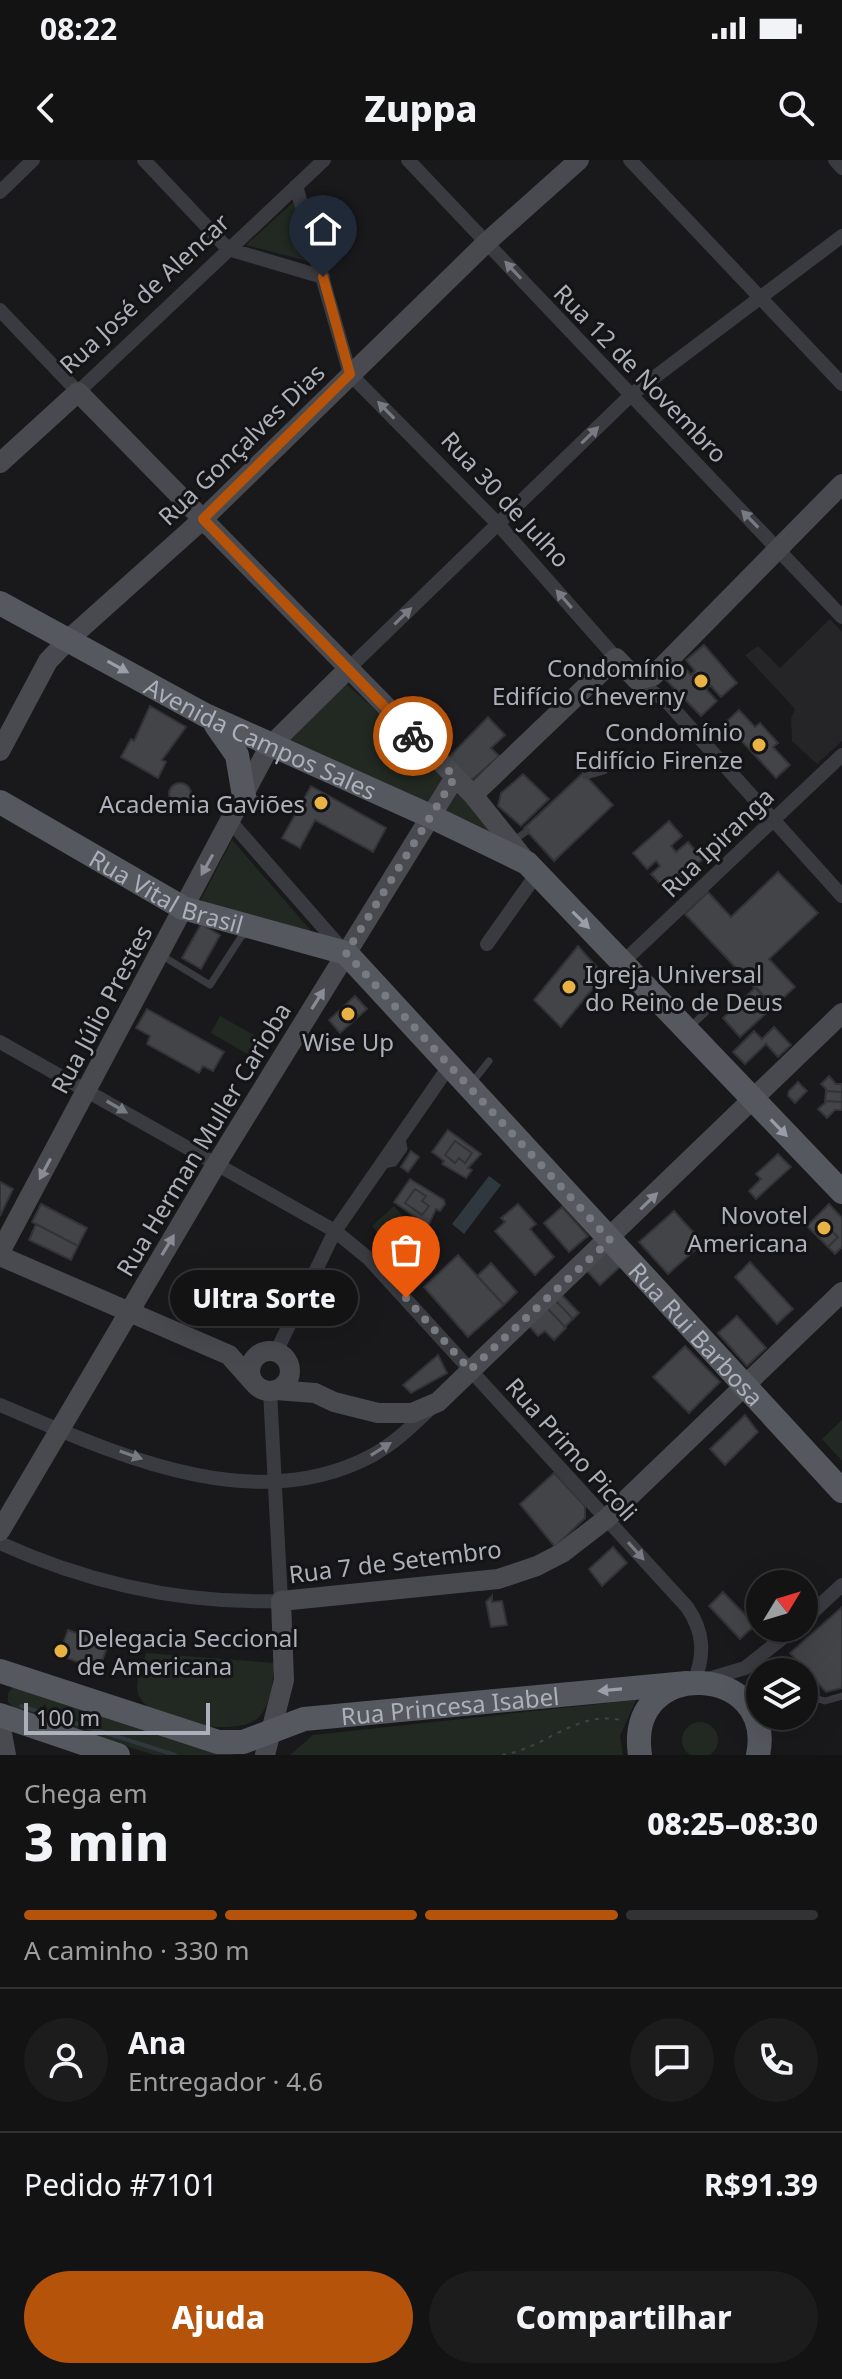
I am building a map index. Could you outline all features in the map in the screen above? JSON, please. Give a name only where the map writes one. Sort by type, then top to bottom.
[{"type":"main road","name":"Rua Gonçalves Dias","points":[[0,751],[48,661],[69,639],[203,519],[487,242],[579,160]]},
{"type":"main road","name":"Rua José de Alencar","points":[[0,463],[78,392]]},
{"type":"main road","points":[[78,392],[347,670],[519,837],[532,869]]},
{"type":"main road","points":[[637,680],[653,676],[842,484]]},
{"type":"main road","name":"Avenida Campos Sales","points":[[0,603],[205,715],[269,747],[430,816],[532,869],[842,1192]]},
{"type":"main road","points":[[473,795],[616,658]]},
{"type":"main road","name":"Rua 30 de Julho","points":[[616,658],[637,680]]},
{"type":"main road","name":"Rua Júlio Prestes","points":[[0,1254],[269,747],[347,670]]},
{"type":"main road","points":[[205,715],[234,747],[244,796]]},
{"type":"main road","name":"Rua Herman Muller Carioba","points":[[0,1531],[217,1163],[455,777]]},
{"type":"main road","name":"Rua Vital Brasil","points":[[0,802],[183,908],[346,953]]},
{"type":"main road","name":"Rua Rui Barbosa","points":[[346,953],[842,1491]]},
{"type":"main road","points":[[0,1254],[229,1355],[266,1387],[315,1393],[345,1406],[378,1413],[412,1413],[438,1402],[610,1240],[842,1013]]},
{"type":"main road","name":"Rua 7 de Setembro","points":[[281,1601],[498,1579],[562,1553],[606,1519],[842,1292]]},
{"type":"main road","points":[[266,1387],[251,1364],[259,1354],[278,1354],[315,1393]]},
{"type":"main road","points":[[229,1355],[278,1354]]},
{"type":"main road","points":[[266,1387],[289,1377],[278,1354]]},
{"type":"main road","points":[[265,1755],[284,1680],[281,1601]]},
{"type":"main road","name":"Rua Princesa Isabel","points":[[0,1671],[218,1742],[243,1742],[304,1719],[691,1682]]},
{"type":"main road","points":[[640,1755],[641,1725],[653,1702],[675,1687],[691,1682],[717,1684],[741,1698],[750,1709],[761,1748]]},
{"type":"main road","points":[[0,1715],[118,1755]]},
{"type":"main road","points":[[0,1723],[6,1755]]},
{"type":"street","points":[[0,192],[33,160]]},
{"type":"street","points":[[144,160],[228,249],[323,277]]},
{"type":"street","name":"Rua José de Alencar","points":[[78,392],[324,160]]},
{"type":"street","name":"Rua 12 de Novembro","points":[[408,160],[842,617]]},
{"type":"street","points":[[630,160],[842,384]]},
{"type":"street","points":[[835,160],[842,168]]},
{"type":"street","name":"Rua 30 de Julho","points":[[296,186],[350,374],[498,524],[616,658]]},
{"type":"street","points":[[347,670],[631,395],[842,236]]},
{"type":"street","points":[[0,310],[78,392]]},
{"type":"street","name":"Rua 30 de Julho","points":[[637,680],[669,704],[842,896]]},
{"type":"street","name":"Rua Ipiranga","points":[[623,962],[842,755]]},
{"type":"street","name":"Rua Rui Barbosa","points":[[230,821],[346,953]]},
{"type":"street","points":[[487,944],[532,869]]},
{"type":"street","name":"Rua Primo Picoli","points":[[0,1042],[335,1231],[385,1275],[695,1619],[703,1645],[691,1682]]},
{"type":"street","points":[[278,1354],[335,1231],[450,1065]]},
{"type":"street","points":[[266,1387],[275,1481],[281,1601]]},
{"type":"street","points":[[0,1405],[58,1430],[187,1474],[221,1481],[275,1481],[312,1477],[359,1462],[398,1438],[438,1402]]},
{"type":"street","name":"Rua 7 de Setembro","points":[[0,1543],[65,1569],[144,1590],[214,1600],[281,1601]]},
{"type":"street","points":[[818,1607],[842,1585]]},
{"type":"street","points":[[691,1682],[745,1668],[778,1642]]},
{"type":"lane","points":[[586,776],[604,771]]},
{"type":"lane","points":[[244,796],[269,802]]},
{"type":"lane","points":[[159,954],[210,985],[246,933],[273,943]]},
{"type":"lane","points":[[685,1031],[709,1009]]},
{"type":"lane","points":[[469,1085],[489,1061]]},
{"type":"lane","points":[[818,1699],[825,1701],[842,1696]]},
{"type":"path","points":[[502,1755],[540,1745],[583,1721],[612,1718],[641,1725]]},
{"type":"shaded area","points":[[298,198],[315,263],[246,245]]},
{"type":"shaded area","points":[[830,619],[842,632],[842,741],[817,764],[792,741],[791,718],[795,709],[745,655],[758,646],[780,668]]},
{"type":"shaded area","points":[[344,682],[450,776],[429,806],[283,744]]},
{"type":"shaded area","points":[[459,788],[510,842],[440,816]]},
{"type":"shaded area","points":[[232,840],[313,933],[200,901]]},
{"type":"shaded area","points":[[220,1016],[261,1039],[251,1056],[211,1033]]},
{"type":"shaded area","points":[[489,1176],[501,1185],[464,1234],[452,1224]]},
{"type":"shaded area","points":[[394,1206],[434,1253],[412,1272],[372,1226]]},
{"type":"shaded area","points":[[842,1420],[842,1461],[822,1439]]},
{"type":"shaded area","points":[[146,1653],[275,1663],[267,1705],[259,1717],[233,1727],[196,1724],[160,1713],[147,1705],[137,1691]]},
{"type":"shaded area","points":[[14,1686],[235,1755],[154,1755],[17,1711],[8,1702],[8,1693]]},
{"type":"shaded area","points":[[636,1700],[620,1736],[623,1755],[290,1755],[313,1735]]},
{"type":"shaded area","points":[[693,1723],[707,1723],[717,1733],[717,1747],[710,1755],[690,1755],[683,1747],[683,1733]]},
{"type":"building","name":"Condomínio Edifício Cheverny","points":[[704,645],[737,683],[721,697],[710,685],[706,689],[717,701],[701,716],[666,680],[682,665],[691,675],[695,671],[686,660]]},
{"type":"building","points":[[150,706],[186,727],[162,760],[166,762],[158,778],[121,757],[131,739],[134,741]]},
{"type":"building","name":"Condomínio Edifício Firenze","points":[[739,710],[755,727],[760,723],[778,743],[773,747],[790,765],[776,778],[725,723]]},
{"type":"building","points":[[488,717],[505,735],[491,748],[499,756],[473,779],[467,779],[448,758]]},
{"type":"building","points":[[583,773],[613,805],[554,861],[524,828]]},
{"type":"building","points":[[523,774],[549,799],[521,826],[498,806],[501,793]]},
{"type":"building","points":[[180,783],[188,786],[191,794],[188,802],[180,805],[172,802],[169,794],[172,786]]},
{"type":"building","name":"Academia Gaviões","points":[[311,786],[386,828],[373,852],[315,820],[300,848],[282,838]]},
{"type":"building","points":[[669,821],[682,836],[671,846],[676,852],[688,842],[703,859],[667,891],[651,874],[660,866],[656,861],[647,869],[633,853]]},
{"type":"building","points":[[778,872],[818,913],[769,959],[795,987],[773,1007],[685,914],[708,892],[731,917]]},
{"type":"building","points":[[201,924],[220,935],[201,969],[182,958]]},
{"type":"building","name":"Igreja Universal do Reino de Deus","points":[[578,946],[604,975],[561,1027],[534,1000]]},
{"type":"building","points":[[756,987],[773,1007],[740,1037],[723,1018]]},
{"type":"building","name":"Wise Up","points":[[355,996],[367,1009],[340,1033],[329,1020]]},
{"type":"building","points":[[147,1009],[224,1052],[213,1071],[203,1066],[199,1073],[147,1044],[150,1036],[136,1028]]},
{"type":"building","points":[[774,1027],[791,1045],[778,1057],[766,1044],[745,1064],[733,1052],[754,1031],[762,1039]]},
{"type":"building","points":[[829,1076],[836,1084],[842,1084],[842,1110],[835,1110],[827,1118],[818,1109],[825,1103],[826,1089],[821,1084]]},
{"type":"building","points":[[798,1082],[807,1091],[795,1103],[788,1096]]},
{"type":"building","points":[[826,1091],[842,1092],[842,1102],[825,1101]]},
{"type":"building","points":[[448,1130],[481,1154],[468,1168],[472,1170],[466,1178],[442,1164],[444,1161],[432,1152]]},
{"type":"building","points":[[455,1141],[472,1153],[465,1163],[459,1158],[455,1163],[445,1155]]},
{"type":"building","points":[[411,1151],[419,1157],[408,1172],[401,1167]]},
{"type":"building","points":[[778,1154],[791,1167],[756,1199],[749,1191],[761,1179],[756,1174]]},
{"type":"building","points":[[410,1179],[444,1200],[445,1204],[440,1211],[436,1209],[428,1226],[394,1202]]},
{"type":"building","points":[[0,1182],[13,1189],[0,1216]]},
{"type":"building","points":[[415,1189],[426,1196],[422,1201],[429,1206],[422,1215],[405,1203]]},
{"type":"building","points":[[41,1204],[87,1228],[78,1246],[32,1222]]},
{"type":"building","points":[[518,1204],[536,1224],[530,1229],[554,1257],[535,1275],[495,1231],[505,1222],[501,1218]]},
{"type":"building","points":[[829,1204],[842,1218],[842,1247],[835,1254],[807,1226]]},
{"type":"building","points":[[562,1207],[588,1236],[569,1252],[544,1223]]},
{"type":"building","points":[[674,1211],[703,1243],[668,1274],[639,1242]]},
{"type":"building","points":[[824,1223],[838,1237],[828,1247],[814,1233]]},
{"type":"building","points":[[36,1224],[78,1246],[71,1260],[29,1240]]},
{"type":"building","points":[[608,1250],[622,1265],[600,1285],[586,1270]]},
{"type":"building","points":[[458,1255],[504,1305],[468,1337],[424,1287]]},
{"type":"building","points":[[750,1262],[793,1309],[777,1324],[735,1277]]},
{"type":"building","points":[[491,1263],[517,1292],[504,1305],[477,1276]]},
{"type":"building","points":[[561,1294],[579,1313],[573,1319],[555,1300]]},
{"type":"building","points":[[555,1300],[573,1319],[565,1327],[547,1308]]},
{"type":"building","points":[[547,1308],[566,1328],[554,1340],[545,1331],[538,1336],[529,1326]]},
{"type":"building","points":[[737,1316],[766,1348],[747,1366],[718,1333]]},
{"type":"building","points":[[685,1346],[720,1382],[689,1413],[653,1377]]},
{"type":"building","points":[[438,1355],[447,1373],[411,1393],[403,1385]]},
{"type":"building","points":[[745,1415],[758,1432],[725,1465],[710,1449]]},
{"type":"building","points":[[554,1473],[585,1506],[585,1518],[555,1547],[520,1504]]},
{"type":"building","points":[[613,1547],[627,1563],[602,1586],[589,1569]]},
{"type":"building","points":[[723,1592],[746,1616],[746,1633],[740,1639],[709,1606]]},
{"type":"building","points":[[492,1596],[492,1602],[502,1601],[507,1625],[491,1627],[486,1602]]},
{"type":"building","points":[[842,1607],[842,1688],[826,1692],[818,1683],[818,1658],[795,1658],[790,1653],[802,1642],[818,1642],[818,1628]]},
{"type":"building","points":[[68,1630],[108,1644],[99,1670],[59,1655]]},
{"type":"waterway","points":[[21,1706],[175,1755]]},
{"type":"way so far","points":[[406,1298],[470,1370],[610,1240],[346,953],[455,777],[413,736]]},
{"type":"place","name":"Condomínio Edifício Cheverny","points":[[701,681]]},
{"type":"place","name":"Condomínio Edifício Firenze","points":[[759,745]]},
{"type":"place","name":"Academia Gaviões","points":[[321,803]]},
{"type":"place","name":"Igreja Universal do Reino de Deus","points":[[569,987]]},
{"type":"place","name":"Wise Up","points":[[348,1014]]},
{"type":"place","name":"Novotel Americana","points":[[824,1228]]},
{"type":"place","name":"Ultra Sorte","points":[[406,1298]]},
{"type":"place","name":"Delegacia Seccional de Americana","points":[[61,1651]]},
{"type":"route","points":[[323,277],[350,374],[203,519],[413,736]]}]
